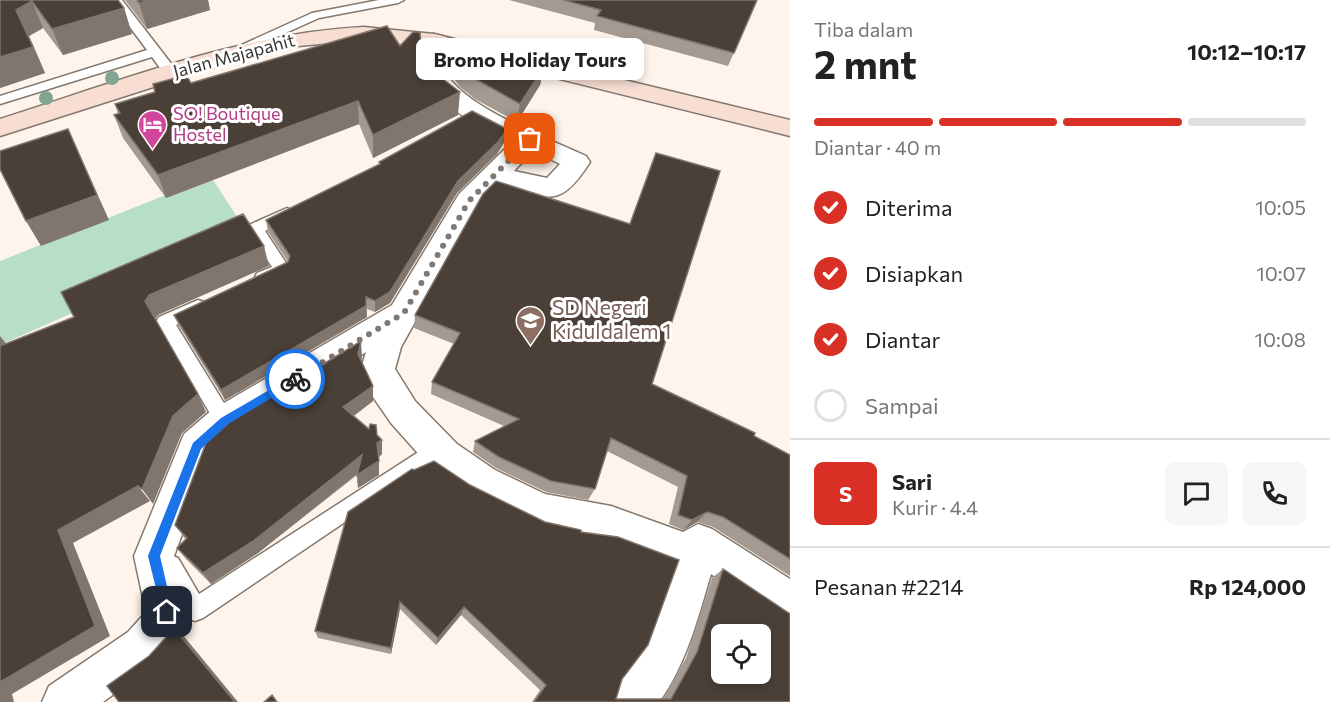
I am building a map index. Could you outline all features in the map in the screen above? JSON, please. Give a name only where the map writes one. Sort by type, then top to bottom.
[{"type":"street","name":"Jalan Majapahit","points":[[0,128],[277,41],[315,35],[388,34],[434,41],[790,128]]},
{"type":"street","points":[[434,41],[432,66],[437,78],[465,117],[530,139],[577,162],[553,189],[493,176]]},
{"type":"street","points":[[530,139],[469,201],[386,345],[378,369],[385,387],[403,412],[444,456],[482,482],[541,512],[611,525],[696,556]]},
{"type":"street","points":[[65,702],[143,647],[162,626],[167,612],[154,556],[197,446],[225,421],[404,313]]},
{"type":"street","points":[[632,702],[657,668],[675,623],[698,543],[790,603]]},
{"type":"lane","points":[[116,0],[171,74]]},
{"type":"lane","points":[[217,59],[316,15],[398,0]]},
{"type":"lane","points":[[0,100],[155,52]]},
{"type":"lane","points":[[250,283],[282,268],[255,229],[304,205]]},
{"type":"lane","points":[[218,298],[165,322],[225,421]]},
{"type":"lane","points":[[158,546],[195,610],[437,449]]},
{"type":"green space","points":[[211,177],[249,235],[0,345],[0,261]]},
{"type":"building","points":[[0,0],[118,0],[124,8],[52,29],[32,1],[16,10],[33,47],[0,57]]},
{"type":"building","points":[[563,0],[757,0],[734,53],[597,16],[601,10]]},
{"type":"building","points":[[387,26],[400,46],[413,32],[420,32],[421,48],[428,63],[439,76],[460,92],[373,135],[358,101],[158,175],[114,115],[120,113],[115,104],[155,92],[153,84],[186,75],[191,83]]},
{"type":"building","points":[[448,38],[475,45],[470,51],[544,67],[520,104],[462,69],[449,52]]},
{"type":"building","points":[[472,111],[507,129],[498,142],[458,181],[390,292],[375,301],[366,297],[366,306],[221,390],[174,315],[288,262],[290,256],[266,220],[380,164],[379,162]]},
{"type":"building","points":[[68,129],[97,195],[26,221],[0,169],[0,151]]},
{"type":"building","name":"SD Negeri Kiduldalem 1","points":[[656,153],[720,171],[652,384],[755,433],[754,436],[790,455],[790,559],[723,517],[707,512],[692,520],[678,515],[687,476],[611,438],[595,489],[551,481],[499,457],[475,441],[519,419],[432,382],[460,333],[415,315],[483,194],[496,181],[630,224]]},
{"type":"building","points":[[243,214],[264,246],[149,295],[145,301],[198,394],[173,416],[142,489],[138,486],[58,530],[95,626],[0,682],[0,346],[74,317],[61,292]]},
{"type":"building","points":[[361,341],[358,354],[373,386],[343,407],[369,429],[370,424],[376,425],[377,435],[382,440],[377,443],[379,461],[357,475],[362,455],[252,542],[203,573],[177,548],[187,538],[175,525],[206,443],[233,419]]},
{"type":"building","points":[[434,461],[470,485],[545,522],[581,530],[581,532],[618,537],[679,560],[648,645],[622,679],[616,699],[671,699],[697,652],[723,569],[790,614],[790,702],[534,702],[546,685],[464,607],[438,638],[400,602],[391,648],[315,631],[348,512],[412,469]]},
{"type":"building","points":[[172,626],[235,702],[119,702],[107,686],[149,656],[169,634]]},
{"type":"building","points":[[272,695],[277,702],[264,702]]},
{"type":"way so far","points":[[295,379],[404,313],[469,201],[530,139]]},
{"type":"place","name":"Bromo Holiday Tours","points":[[530,139]]},
{"type":"place","name":"SO! Boutique Hostel","points":[[152,150]]},
{"type":"place","name":"SD Negeri Kiduldalem 1","points":[[531,346]]},
{"type":"route","points":[[167,612],[154,556],[197,446],[225,421],[295,379]]}]
